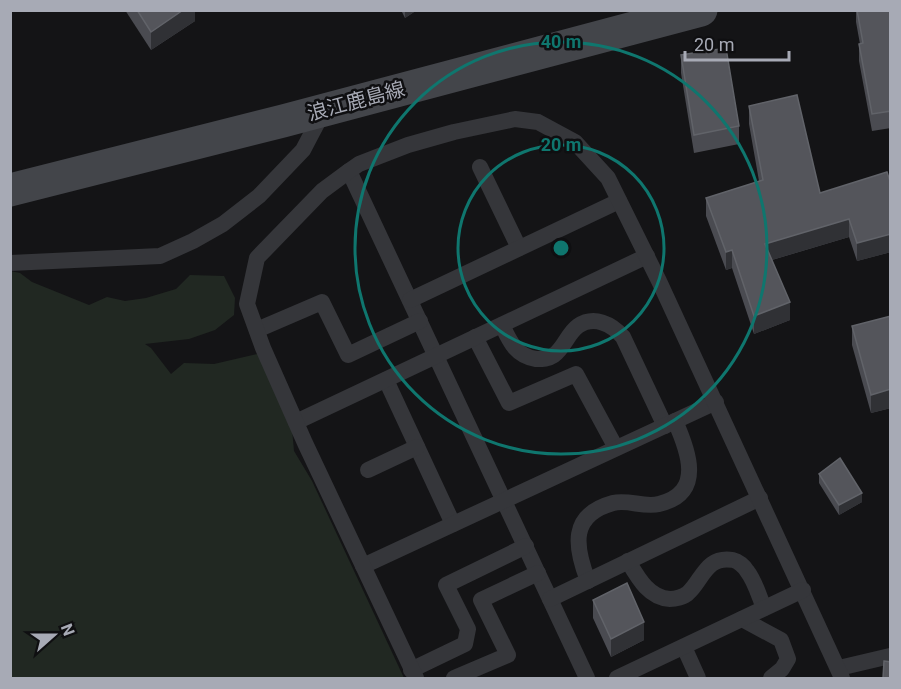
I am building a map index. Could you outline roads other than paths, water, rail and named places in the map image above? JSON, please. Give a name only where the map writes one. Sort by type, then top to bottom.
[{"type":"main road","name":"浪江鹿島線","points":[[10,190],[701,10]]},
{"type":"lane","points":[[10,263],[160,256],[193,241],[223,224],[259,196],[303,150],[324,110]]},
{"type":"lane","points":[[526,546],[446,585],[468,629],[465,644],[414,674],[296,422],[247,304],[257,258],[322,191],[359,164],[408,145],[515,119],[538,122],[576,142],[608,178],[716,402],[841,673],[891,656]]},
{"type":"lane","points":[[480,167],[519,248]]},
{"type":"lane","points":[[349,171],[587,678]]},
{"type":"lane","points":[[410,300],[619,201]]},
{"type":"lane","points":[[296,422],[647,256]]},
{"type":"lane","points":[[256,330],[322,303],[348,355],[420,321]]},
{"type":"lane","points":[[502,325],[511,344],[521,355],[544,360],[555,355],[578,326],[602,321],[615,327],[623,337],[670,423],[688,449],[690,470],[686,485],[675,497],[659,504],[614,503],[589,516],[580,530],[577,544],[588,580]]},
{"type":"lane","points":[[475,337],[509,403],[576,374],[616,448]]},
{"type":"lane","points":[[386,380],[453,524]]},
{"type":"lane","points":[[363,566],[716,402]]},
{"type":"lane","points":[[368,470],[417,447]]},
{"type":"lane","points":[[550,599],[760,498]]},
{"type":"lane","points":[[628,561],[640,581],[658,598],[674,599],[687,594],[696,580],[713,564],[724,559],[737,561],[747,570],[764,609]]},
{"type":"lane","points":[[454,678],[508,655],[481,600],[538,573]]},
{"type":"lane","points":[[617,678],[803,590]]},
{"type":"lane","points":[[742,619],[781,640],[786,648],[788,659],[783,669],[771,678]]},
{"type":"lane","points":[[684,647],[698,678]]}]
